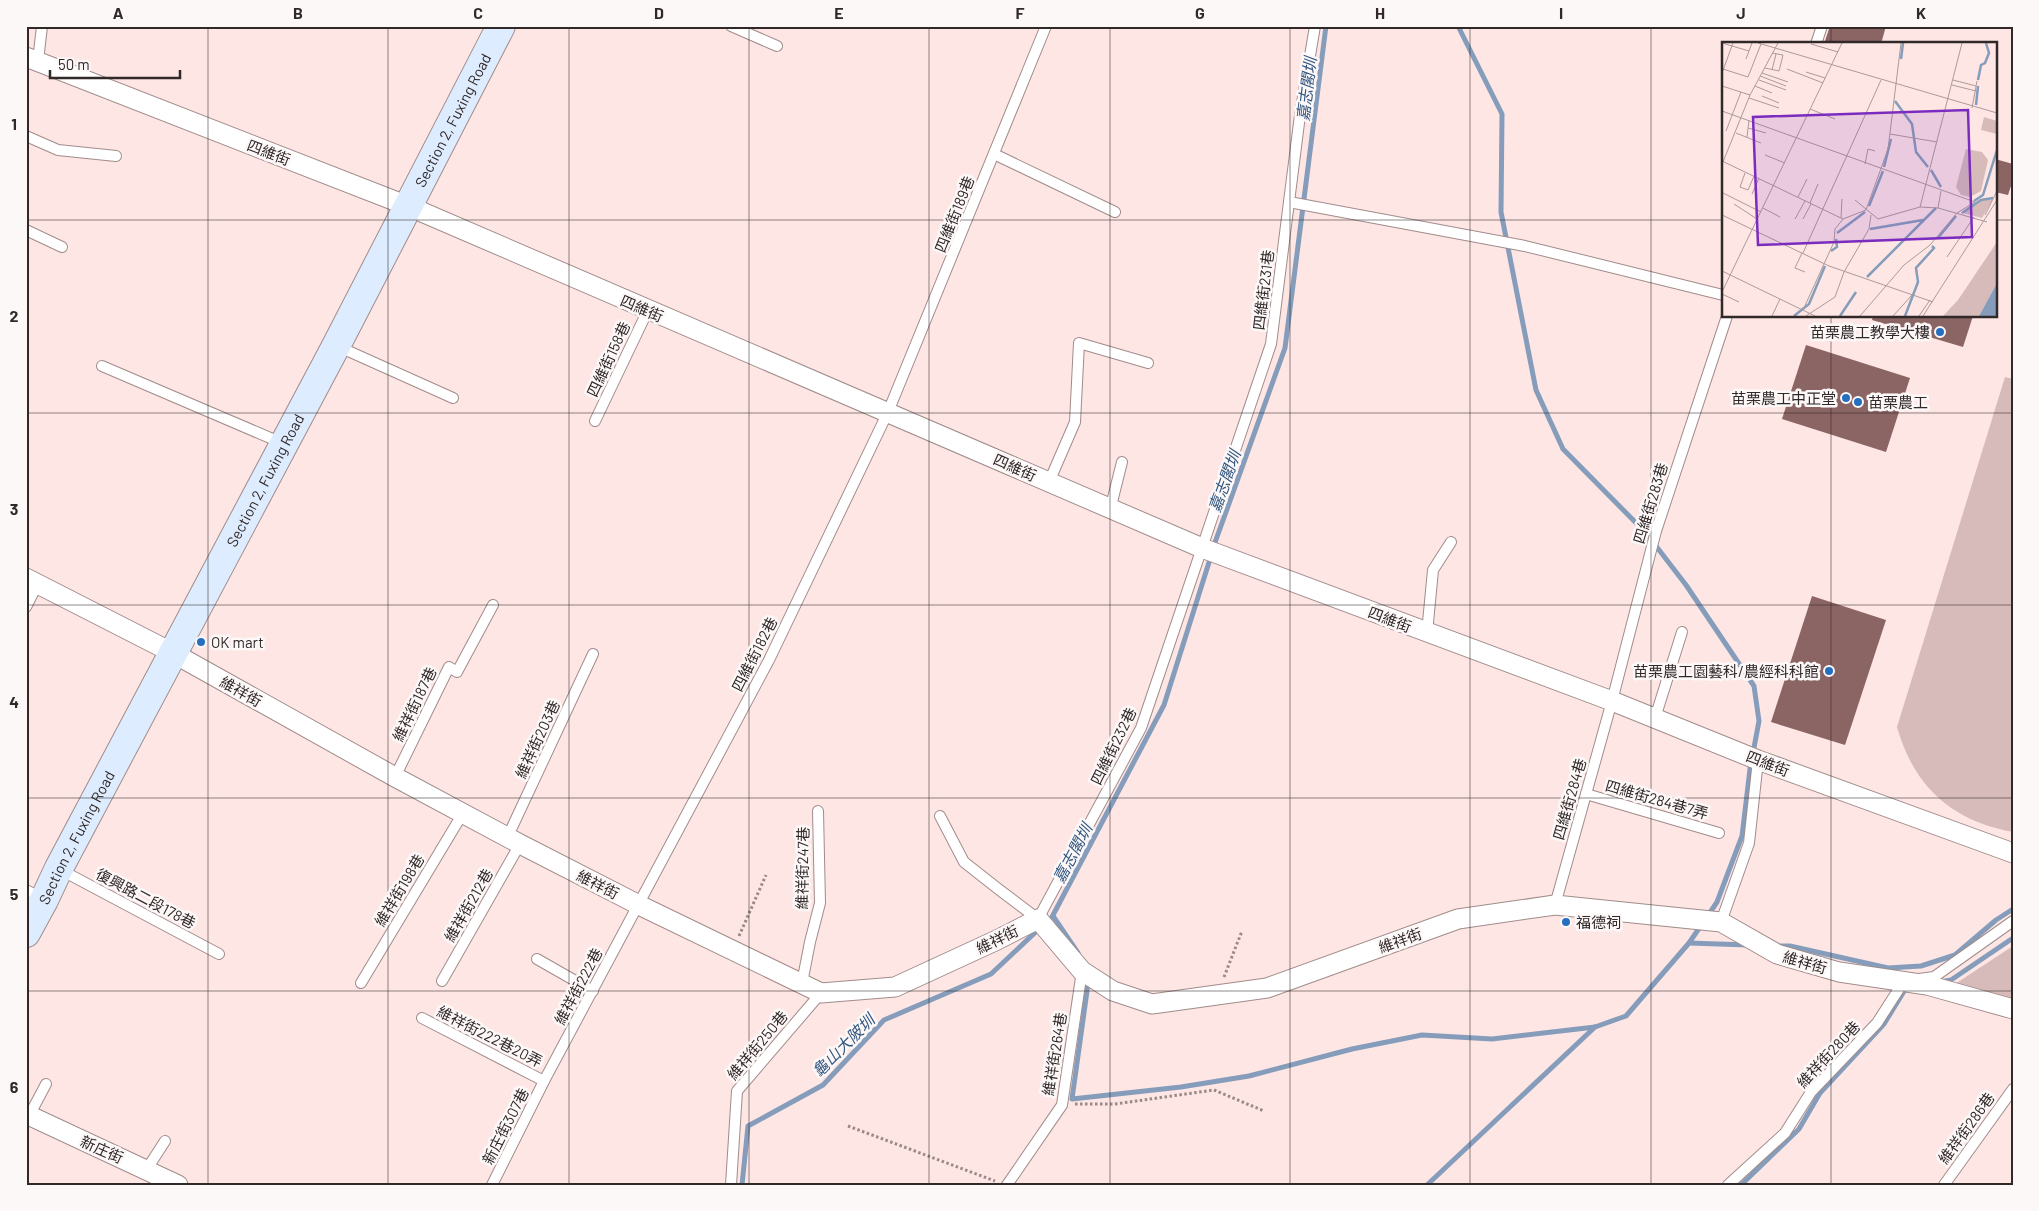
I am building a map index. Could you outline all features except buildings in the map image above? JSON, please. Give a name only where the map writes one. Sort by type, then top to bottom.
[{"type":"street","name":"Section 2, Fuxing Road","points":[[26,933],[35,895],[58,868],[336,346],[501,26]]},
{"type":"street","name":"四維街","points":[[32,59],[408,206],[1202,548],[1612,701],[1758,760],[2013,853]]},
{"type":"street","name":"維祥街","points":[[32,580],[173,653],[395,777],[514,840],[639,905],[821,993],[894,987],[1038,919],[1082,971],[1113,991],[1152,1004],[1267,988],[1458,919],[1555,905],[1721,922],[1777,954],[1839,972],[1927,985],[2013,1008]]},
{"type":"street","name":"新庄街","points":[[28,1115],[148,1169],[178,1185]]},
{"type":"lane","points":[[32,59],[42,26]]},
{"type":"lane","points":[[731,26],[777,46]]},
{"type":"lane","name":"四維街189巷","points":[[888,412],[1046,26]]},
{"type":"lane","name":"四維街231巷","points":[[1202,548],[1272,344],[1300,115],[1315,26]]},
{"type":"lane","points":[[1817,42],[1822,26]]},
{"type":"lane","points":[[26,136],[58,150],[116,156]]},
{"type":"lane","points":[[994,154],[1115,212]]},
{"type":"lane","points":[[1289,202],[1525,246],[1722,295]]},
{"type":"lane","points":[[26,230],[62,247]]},
{"type":"lane","name":"四維街158巷","points":[[595,421],[648,310]]},
{"type":"lane","name":"四維街283巷","points":[[1612,701],[1656,531],[1725,318]]},
{"type":"lane","points":[[1049,482],[1075,422],[1079,343],[1148,363]]},
{"type":"lane","points":[[336,346],[453,398]]},
{"type":"lane","points":[[102,366],[283,444]]},
{"type":"lane","name":"四維街182巷","points":[[639,905],[769,660],[888,412]]},
{"type":"lane","points":[[1110,510],[1122,462]]},
{"type":"lane","points":[[1427,633],[1433,570],[1451,542]]},
{"type":"lane","name":"四維街232巷","points":[[1038,919],[1141,728],[1202,548]]},
{"type":"lane","points":[[26,607],[32,580]]},
{"type":"lane","name":"維祥街187巷","points":[[395,777],[449,667],[457,672],[493,605]]},
{"type":"lane","points":[[1655,718],[1682,632]]},
{"type":"lane","name":"維祥街203巷","points":[[514,840],[593,654]]},
{"type":"lane","name":"四維街284巷","points":[[1555,905],[1612,701]]},
{"type":"lane","points":[[1721,922],[1749,843],[1758,760]]},
{"type":"lane","name":"四維街284巷7弄","points":[[1586,794],[1720,833]]},
{"type":"lane","name":"維祥街247巷","points":[[802,983],[820,903],[818,811]]},
{"type":"lane","name":"維祥街198巷","points":[[361,983],[463,812]]},
{"type":"lane","points":[[940,816],[964,862],[1038,919]]},
{"type":"lane","name":"維祥街212巷","points":[[442,981],[514,840]]},
{"type":"lane","name":"復興路二段178巷","points":[[58,868],[219,954]]},
{"type":"lane","name":"維祥街222巷","points":[[544,1081],[639,905]]},
{"type":"lane","points":[[1904,981],[1934,977],[2013,921]]},
{"type":"lane","points":[[537,959],[593,991]]},
{"type":"lane","name":"維祥街264巷","points":[[1007,1185],[1062,1105],[1082,971]]},
{"type":"lane","name":"維祥街280巷","points":[[1728,1185],[1785,1133],[1811,1092],[1877,1023],[1904,981]]},
{"type":"lane","name":"維祥街250巷","points":[[731,1185],[737,1091],[821,993]]},
{"type":"lane","name":"維祥街222巷20弄","points":[[422,1018],[544,1081]]},
{"type":"lane","name":"新庄街307巷","points":[[492,1185],[544,1081]]},
{"type":"lane","points":[[28,1115],[46,1084]]},
{"type":"lane","name":"維祥街286巷","points":[[1944,1185],[2013,1089]]},
{"type":"lane","points":[[148,1169],[165,1141]]},
{"type":"path","points":[[733,950],[766,875]]},
{"type":"path","points":[[1217,995],[1242,931]]},
{"type":"path","points":[[1062,1105],[1115,1104],[1214,1090],[1264,1111]]},
{"type":"path","points":[[848,1126],[996,1181]]},
{"type":"shaded area","points":[[2005,377],[2013,379],[2013,832],[1991,827],[1972,819],[1954,810],[1938,798],[1925,784],[1914,767],[1904,748],[1897,727]]},
{"type":"shaded area","points":[[2013,946],[2013,1000],[1955,984]]},
{"type":"waterway","name":"嘉志閣圳","points":[[1213,548],[1285,348],[1326,26]]},
{"type":"waterway","points":[[1458,26],[1502,114],[1501,212],[1536,390],[1563,449],[1646,533],[1686,585],[1754,686],[1759,721],[1750,769],[1742,836],[1717,902],[1707,917]]},
{"type":"waterway","name":"嘉志閣圳","points":[[1052,917],[1164,705],[1211,556]]},
{"type":"waterway","points":[[1779,946],[1790,946],[1888,968],[1921,966],[1955,955],[1996,920],[2013,909]]},
{"type":"waterway","points":[[1053,916],[1078,953]]},
{"type":"waterway","points":[[1087,980],[1072,1099],[1181,1087],[1249,1076],[1352,1049],[1422,1035],[1492,1039],[1595,1027],[1626,1016],[1689,943],[1702,924]]},
{"type":"waterway","name":"龜山大陂圳","points":[[742,1185],[748,1126],[823,1085],[884,1020],[991,974],[1040,928]]},
{"type":"waterway","points":[[1940,982],[1951,980],[2013,938]]},
{"type":"waterway","points":[[1689,943],[1748,945]]},
{"type":"waterway","points":[[1741,1185],[1799,1129],[1820,1093],[1884,1024],[1906,988],[1910,988]]},
{"type":"waterway","points":[[1427,1185],[1595,1027]]},
{"type":"place","name":"苗栗農工教學大樓","points":[[1940,332]]},
{"type":"place","name":"苗栗農工中正堂","points":[[1846,398]]},
{"type":"place","name":"苗栗農工","points":[[1858,402]]},
{"type":"place","name":"OK mart","points":[[201,642]]},
{"type":"place","name":"苗栗農工園藝科/農經科科館","points":[[1829,671]]},
{"type":"place","name":"福德祠","points":[[1566,922]]}]
